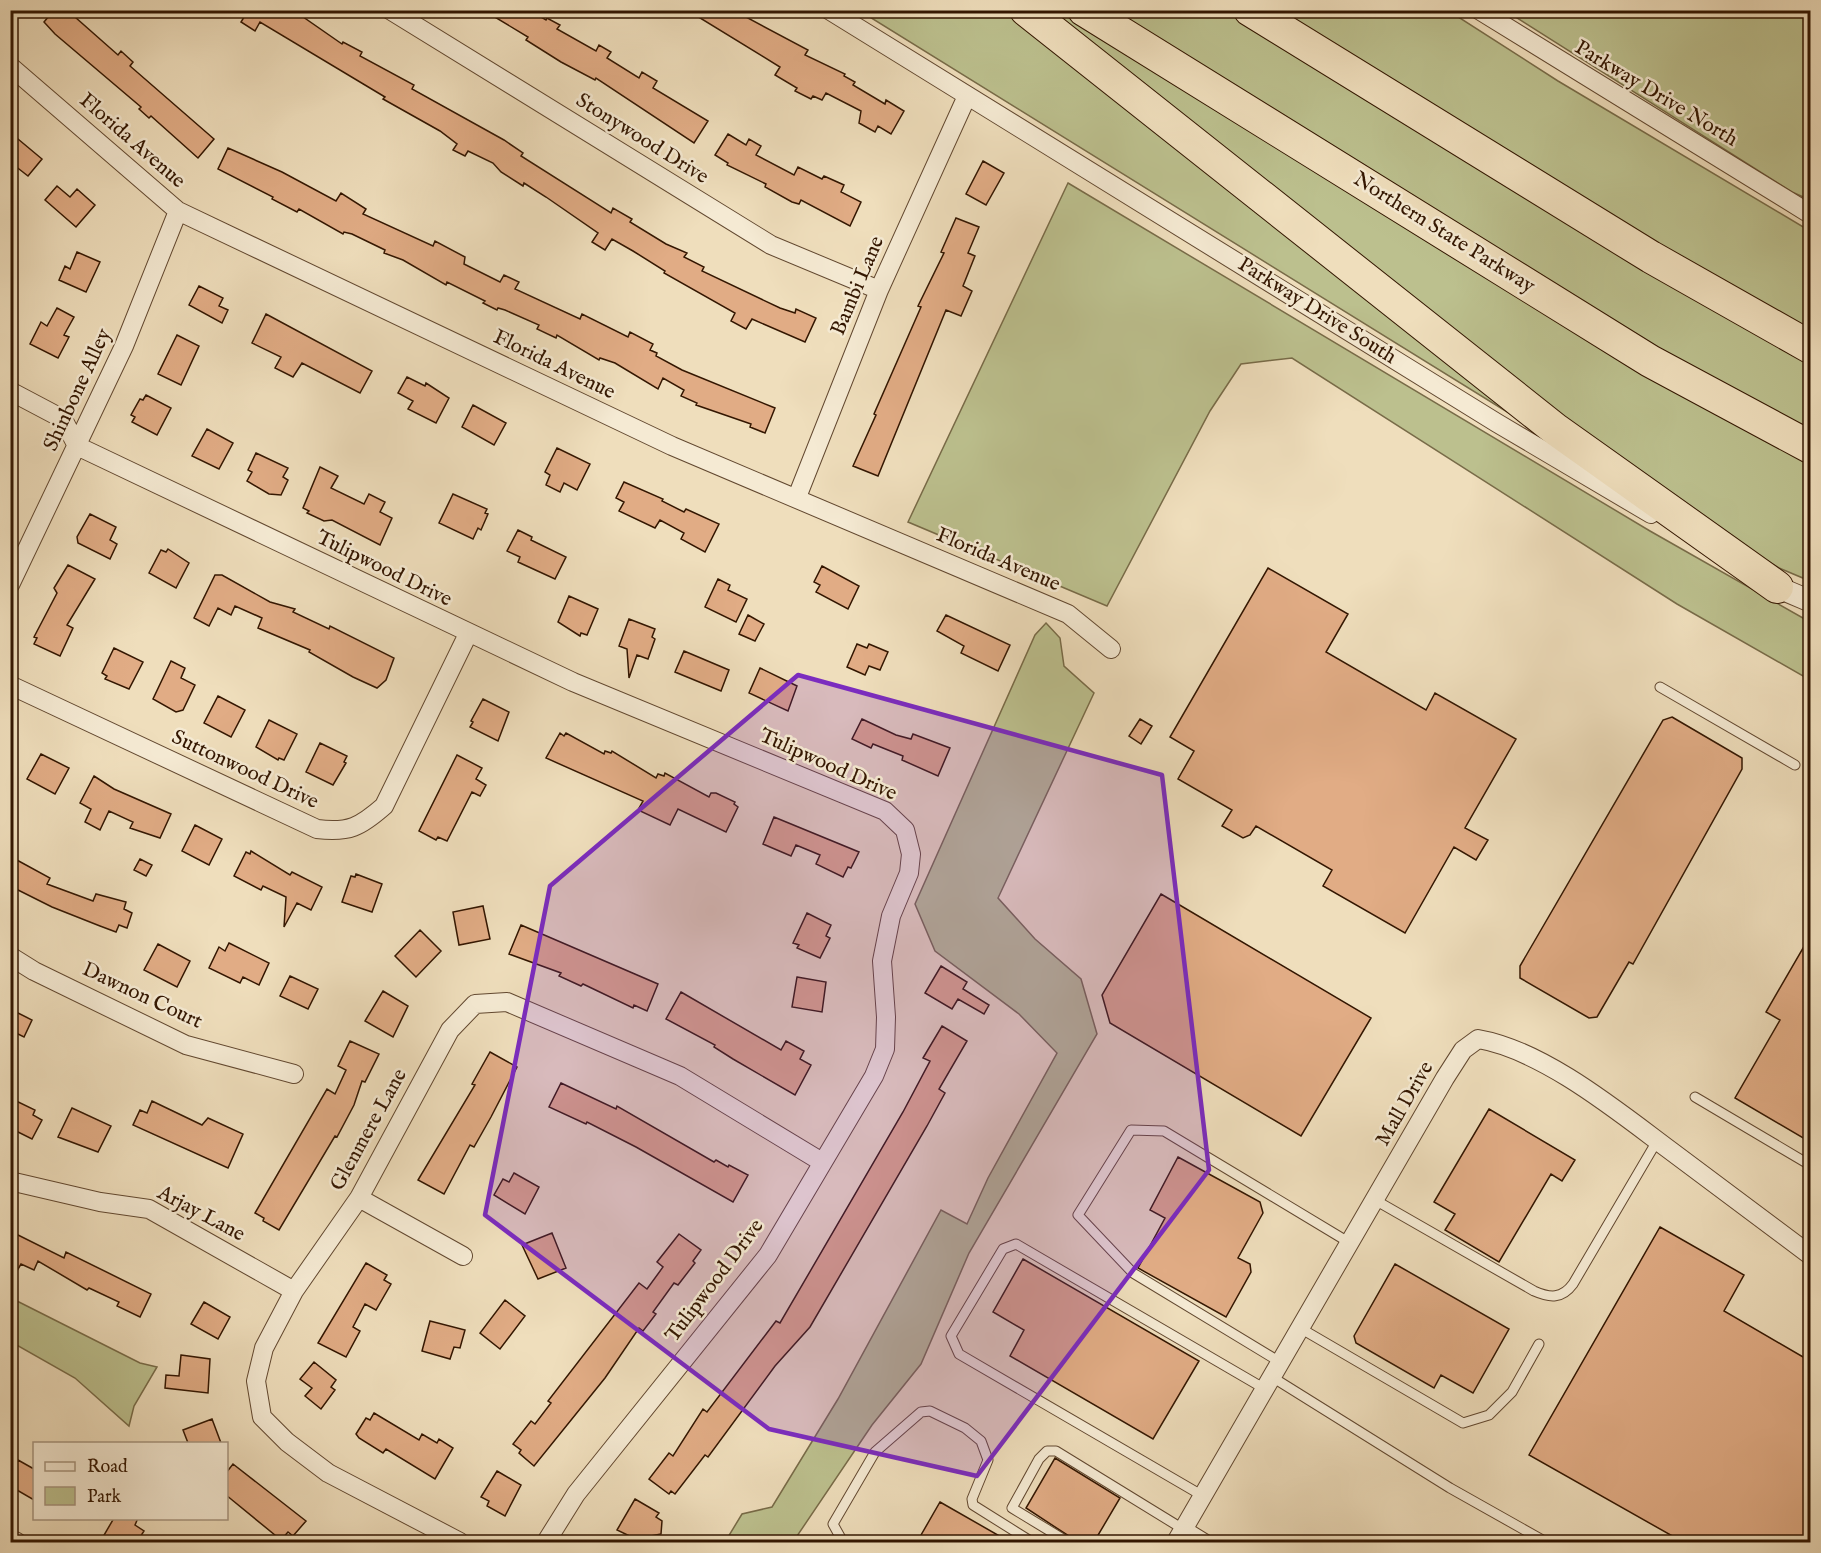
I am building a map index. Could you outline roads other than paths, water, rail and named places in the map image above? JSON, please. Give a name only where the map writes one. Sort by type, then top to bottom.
[{"type":"highway","points":[[1026,10],[1555,429],[1778,587]]},
{"type":"highway","name":"Northern State Parkway","points":[[1084,10],[1650,361],[1810,447]]},
{"type":"highway","points":[[1250,10],[1651,257],[1810,346]]},
{"type":"street","name":"Stonywood Drive","points":[[390,10],[771,245],[879,290]]},
{"type":"street","name":"Parkway Drive South","points":[[829,10],[1497,423],[1778,587],[1810,602]]},
{"type":"street","name":"Parkway Drive North","points":[[1479,10],[1810,214]]},
{"type":"street","name":"Florida Avenue","points":[[10,66],[178,211],[672,446],[797,497],[1068,614],[1111,649]]},
{"type":"street","name":"Bambi Lane","points":[[797,497],[879,290],[967,96]]},
{"type":"street","name":"Shinbone Alley","points":[[10,585],[124,346],[178,211]]},
{"type":"street","points":[[10,391],[63,419],[77,446]]},
{"type":"street","name":"Tulipwood Drive","points":[[77,446],[573,682],[885,811],[905,830],[911,854],[909,873],[891,916],[882,961],[886,1017],[885,1049],[874,1076],[768,1255],[576,1494],[546,1542]]},
{"type":"street","name":"Suttonwood Drive","points":[[10,686],[317,829],[339,832],[363,824],[384,806],[468,634]]},
{"type":"street","name":"Dawnon Court","points":[[10,956],[34,971],[186,1045],[294,1074]]},
{"type":"street","name":"Glenmere Lane","points":[[460,1542],[328,1473],[287,1442],[262,1417],[256,1381],[264,1348],[294,1291],[359,1198],[450,1030],[475,1004],[507,1002],[680,1076],[822,1162]]},
{"type":"street","name":"Mall Drive","points":[[1181,1533],[1463,1050],[1478,1039],[1500,1042],[1515,1049],[1597,1095],[1810,1255]]},
{"type":"street","name":"Arjay Lane","points":[[10,1181],[100,1202],[150,1209],[294,1291]]},
{"type":"street","points":[[359,1198],[463,1256]]},
{"type":"street","points":[[10,1539],[17,1542]]},
{"type":"lane","points":[[1660,687],[1795,765]]},
{"type":"lane","points":[[1695,1097],[1810,1165]]},
{"type":"lane","points":[[1350,1243],[1164,1131],[1131,1130],[1078,1215],[1132,1273],[1272,1376],[1450,1488],[1546,1542]]},
{"type":"lane","points":[[1375,1200],[1545,1296],[1556,1296],[1566,1293],[1573,1284],[1657,1141]]},
{"type":"lane","points":[[1203,1496],[959,1354],[951,1336],[1003,1249],[1016,1244],[1272,1376]]},
{"type":"lane","points":[[1300,1328],[1463,1423],[1489,1414],[1512,1392],[1539,1344]]},
{"type":"lane","points":[[843,1542],[833,1524],[875,1452],[910,1419],[921,1412],[930,1411],[965,1428],[981,1441],[988,1460],[972,1499],[974,1505],[1032,1542]]},
{"type":"lane","points":[[1068,1542],[1021,1516],[1012,1508],[1038,1459],[1047,1451],[1056,1451],[1181,1533],[1211,1542]]}]
